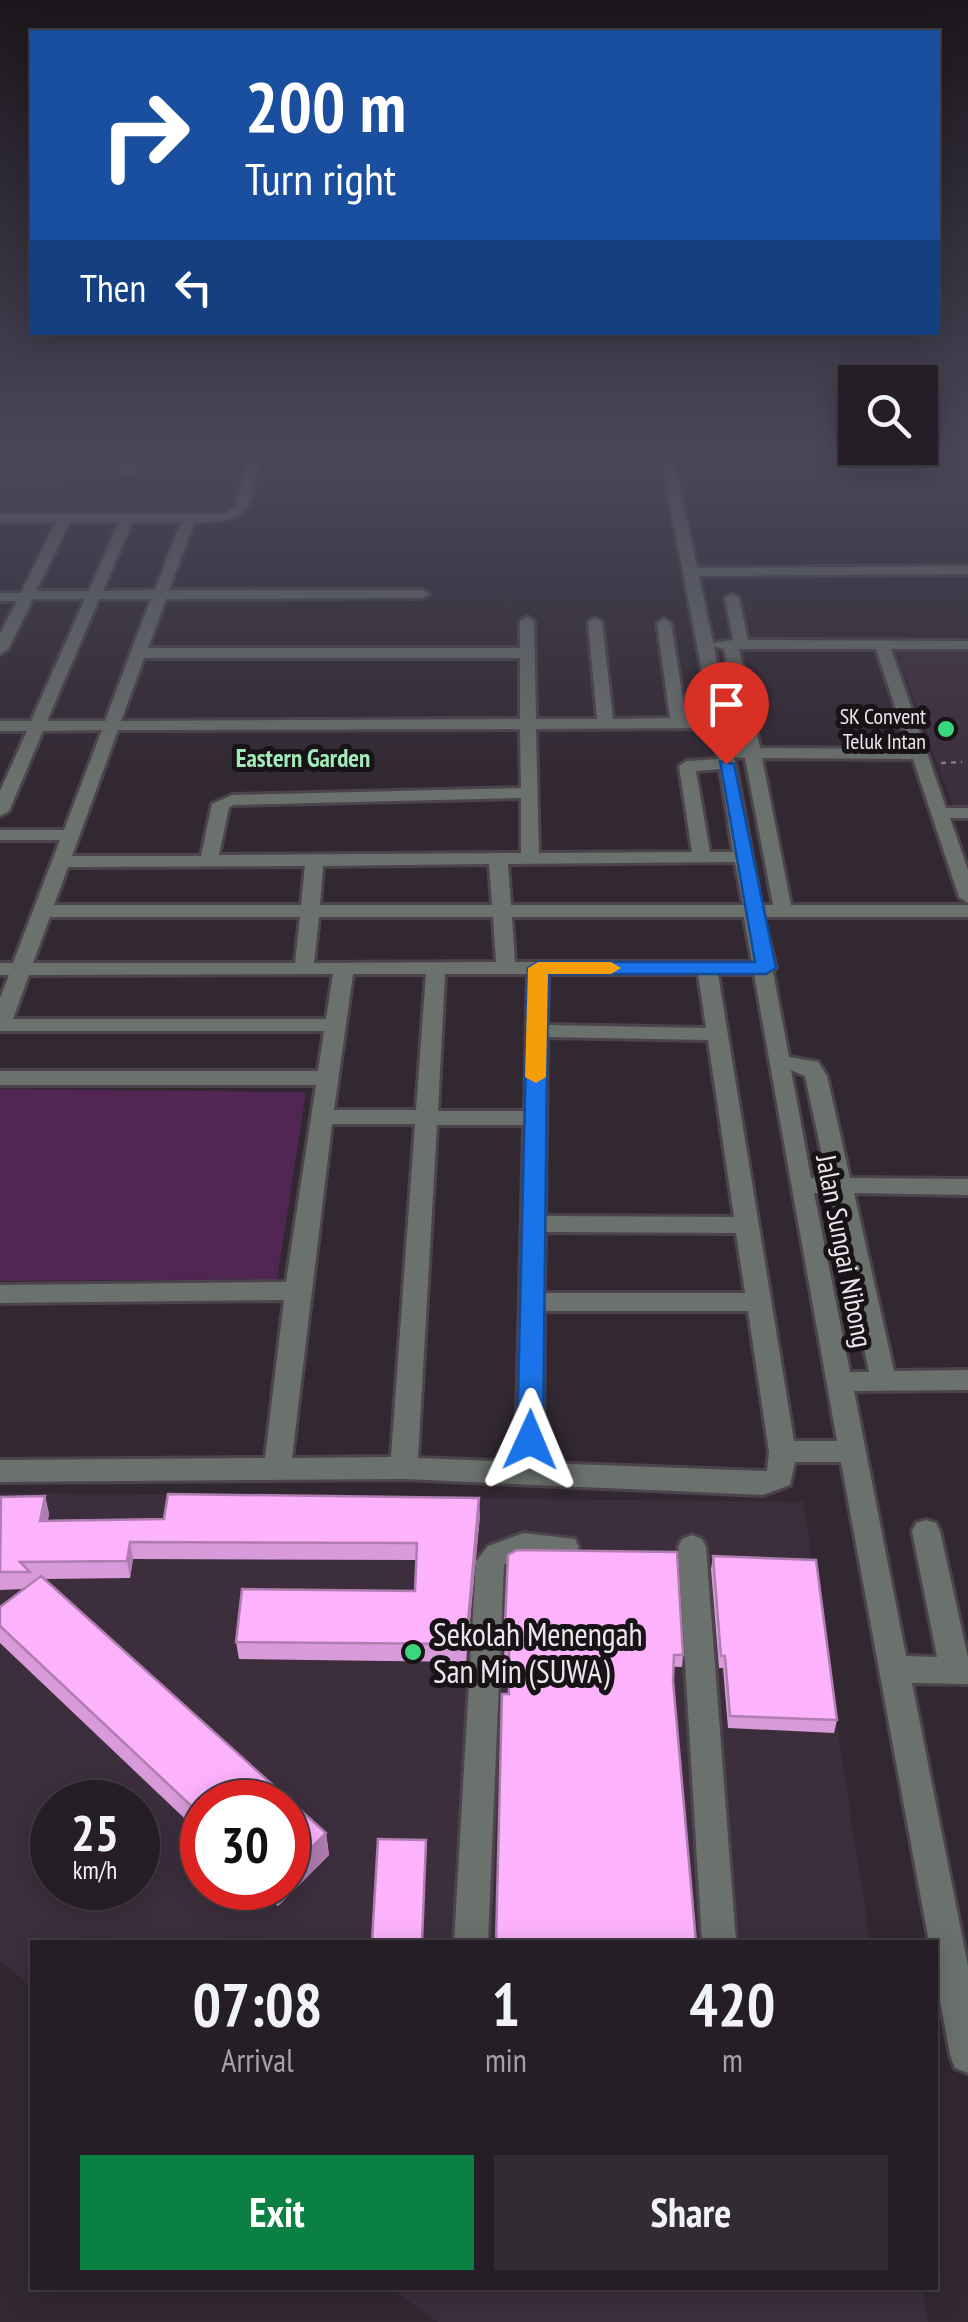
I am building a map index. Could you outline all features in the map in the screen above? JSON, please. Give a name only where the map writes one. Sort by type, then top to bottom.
[{"type":"street","points":[[0,650],[43,565]]},
{"type":"street","points":[[0,811],[105,565]]},
{"type":"street","points":[[171,565],[0,1025],[336,1024]]},
{"type":"street","name":"Jalan Sungai Nibong","points":[[690,565],[726,644],[719,723],[724,758],[766,968],[801,1186],[968,2055]]},
{"type":"street","points":[[691,572],[968,570]]},
{"type":"street","points":[[0,597],[422,594]]},
{"type":"street","points":[[732,598],[726,644],[783,910]]},
{"type":"street","points":[[527,621],[530,857]]},
{"type":"street","points":[[595,622],[604,722]]},
{"type":"street","points":[[664,623],[679,722]]},
{"type":"street","points":[[726,644],[968,645]]},
{"type":"street","points":[[882,645],[943,813],[968,897]]},
{"type":"street","points":[[138,653],[527,653]]},
{"type":"street","points":[[0,726],[719,723]]},
{"type":"street","points":[[702,858],[687,766],[752,753],[921,754]]},
{"type":"street","points":[[209,860],[216,813],[220,804],[232,800],[527,793]]},
{"type":"street","points":[[943,813],[968,813]]},
{"type":"street","points":[[0,834],[71,835]]},
{"type":"street","points":[[498,858],[506,967]]},
{"type":"street","points":[[62,862],[743,858]]},
{"type":"street","points":[[304,967],[315,859]]},
{"type":"street","points":[[44,912],[968,911]]},
{"type":"street","points":[[277,1469],[297,1290],[344,966]]},
{"type":"street","points":[[404,1468],[436,966]]},
{"type":"street","points":[[0,1472],[404,1468],[763,1484],[780,1477],[782,1452],[708,967]]},
{"type":"street","points":[[529,1474],[538,968]]},
{"type":"street","points":[[0,969],[766,968]]},
{"type":"street","points":[[537,1031],[718,1034]]},
{"type":"street","points":[[781,1062],[801,1062],[811,1067],[816,1076],[884,1382]]},
{"type":"street","points":[[0,1078],[328,1078]]},
{"type":"street","points":[[322,1117],[535,1118]]},
{"type":"street","points":[[801,1186],[968,1187]]},
{"type":"street","points":[[534,1224],[746,1226]]},
{"type":"street","points":[[0,1294],[297,1290]]},
{"type":"street","points":[[534,1302],[757,1302]]},
{"type":"street","points":[[839,1382],[968,1380]]},
{"type":"street","points":[[782,1452],[852,1451]]},
{"type":"street","points":[[894,1669],[962,1671],[926,1531]]},
{"type":"street","points":[[471,1940],[490,1561],[499,1550],[516,1544],[565,1548]]},
{"type":"street","points":[[692,1548],[719,1940]]},
{"type":"shaded area","name":"SK Convent Teluk Intan","points":[[896,650],[968,651],[968,807],[953,807]]},
{"type":"shaded area","points":[[0,1089],[306,1092],[277,1279],[0,1281]]},
{"type":"shaded area","name":"Sekolah Menengah San Min (SUWA)","points":[[0,1493],[803,1502],[870,1940],[30,1940],[30,1987],[0,1960]]},
{"type":"shaded area","points":[[393,2290],[922,2290],[928,2322],[438,2322]]},
{"type":"building","points":[[168,1494],[479,1498],[466,1644],[236,1642],[242,1589],[415,1591],[417,1543],[130,1542],[127,1561],[20,1562],[30,1572],[0,1572],[1,1497],[45,1496],[40,1521],[164,1519]]},
{"type":"building","points":[[517,1550],[677,1552],[683,1655],[674,1655],[673,1681],[696,1940],[496,1940],[502,1694],[509,1694],[509,1650],[504,1649],[508,1555]]},
{"type":"building","points":[[713,1556],[816,1560],[837,1720],[730,1716]]},
{"type":"building","points":[[41,1576],[267,1780],[180,1780],[180,1795],[0,1626],[0,1607]]},
{"type":"building","points":[[310,1819],[326,1833],[310,1849]]},
{"type":"building","points":[[378,1839],[426,1840],[422,1940],[372,1940]]},
{"type":"slow traffic","points":[[536,1077],[538,968],[611,968]]},
{"type":"place","name":"SK Convent Teluk Intan","points":[[946,729]]},
{"type":"place","name":"Sekolah Menengah San Min (SUWA)","points":[[413,1652]]},
{"type":"district","name":"Eastern Garden","points":[[303,758]]},
{"type":"route","points":[[530,1440],[538,968],[766,968],[726,764]]}]
